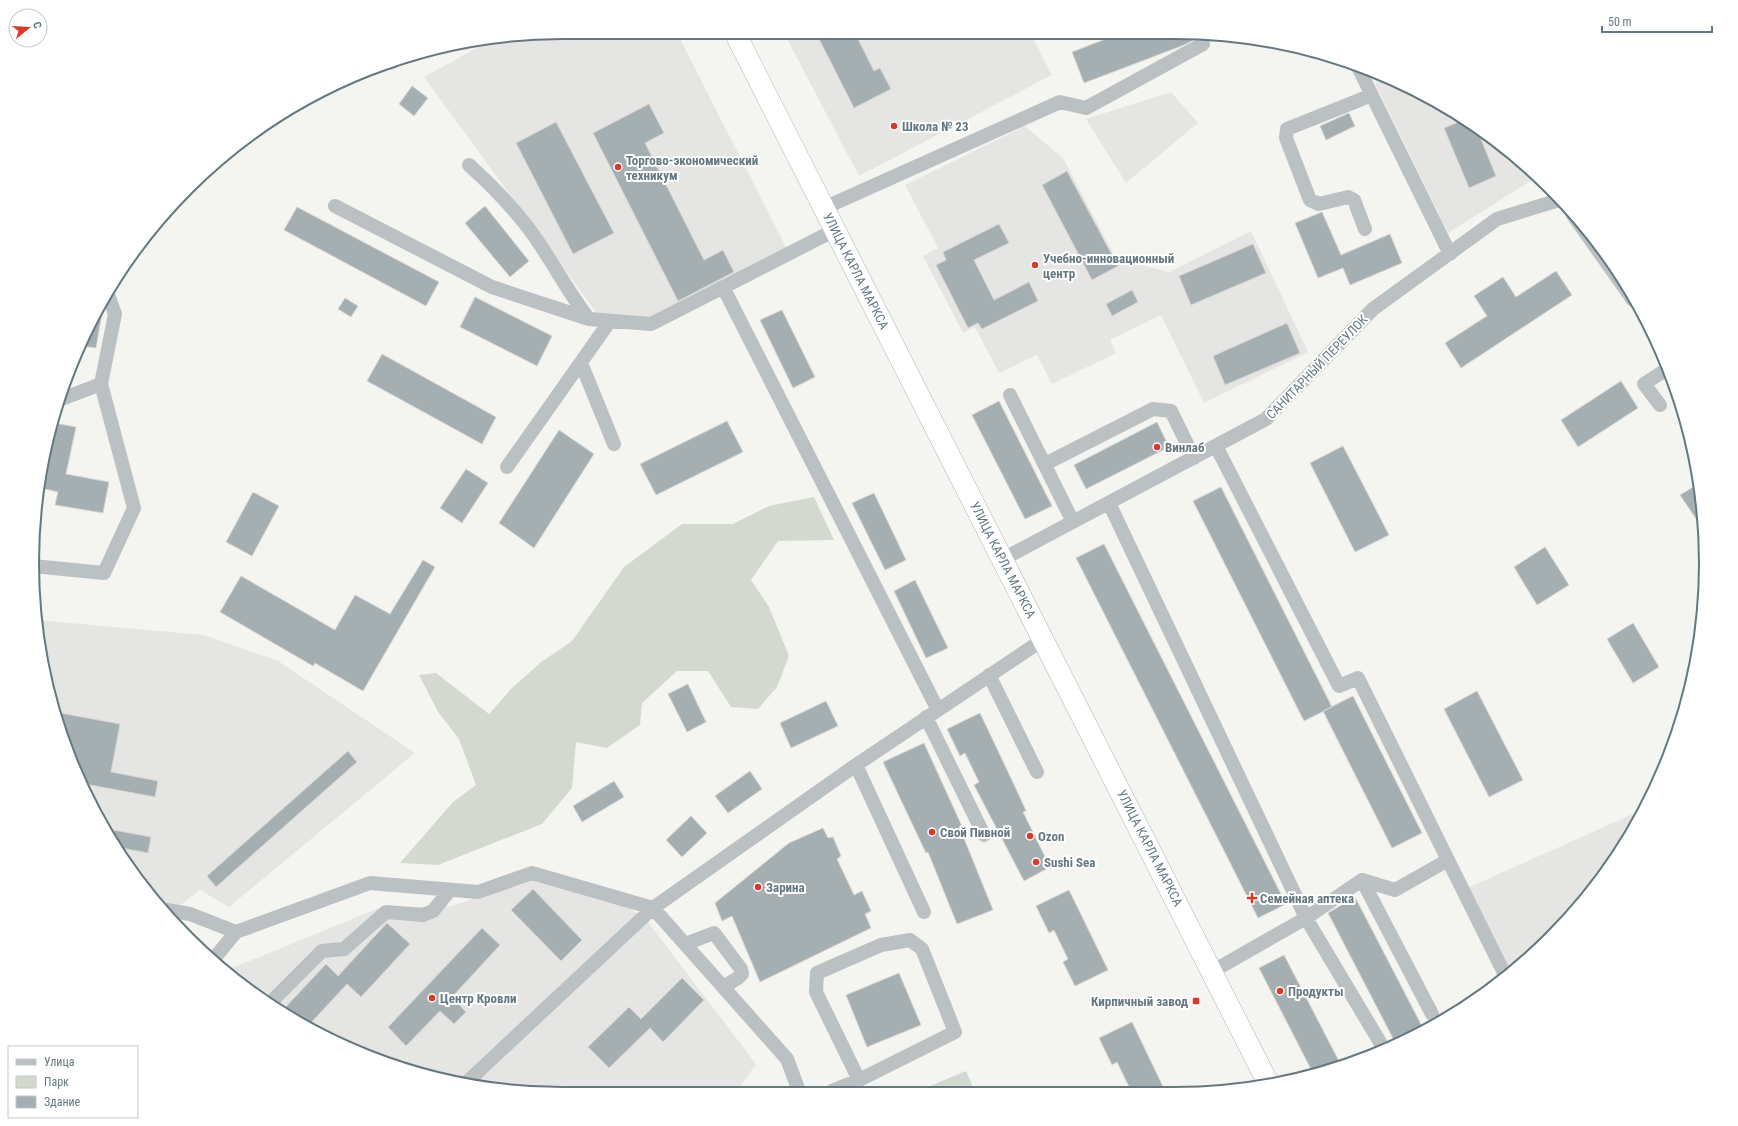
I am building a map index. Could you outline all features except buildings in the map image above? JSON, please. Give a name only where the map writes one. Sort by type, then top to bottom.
[{"type":"highway","name":"УЛИЦА КАРЛА МАРКСА","points":[[739,39],[1213,971],[1266,1079]]},
{"type":"street","points":[[824,208],[1060,102],[1086,108],[1203,44]]},
{"type":"street","points":[[1361,74],[1450,254]]},
{"type":"street","points":[[1365,229],[1354,200],[1348,197],[1319,204],[1310,200],[1286,138],[1287,130],[1372,95]]},
{"type":"street","points":[[469,166],[503,197],[527,226],[564,285],[589,319]]},
{"type":"street","name":"САНИТАРНЫЙ ПЕРЕУЛОК","points":[[1003,559],[1266,419],[1373,309],[1497,220],[1554,201]]},
{"type":"street","points":[[335,206],[492,287],[589,319],[651,324],[835,230]]},
{"type":"street","points":[[723,287],[932,714],[984,836]]},
{"type":"street","points":[[39,567],[104,573],[134,508],[101,384],[115,314],[110,300]]},
{"type":"street","points":[[507,468],[610,320]]},
{"type":"street","points":[[581,363],[614,444]]},
{"type":"street","points":[[1660,405],[1644,384],[1663,372]]},
{"type":"street","points":[[66,397],[101,384]]},
{"type":"street","points":[[1010,395],[1074,522]]},
{"type":"street","points":[[1045,464],[1153,409],[1171,411],[1194,458]]},
{"type":"street","points":[[1216,446],[1339,686],[1358,678],[1503,971]]},
{"type":"street","points":[[1109,503],[1306,918],[1381,1045]]},
{"type":"street","points":[[471,1079],[653,908],[856,765],[1044,639]]},
{"type":"street","points":[[989,675],[1037,772]]},
{"type":"street","points":[[856,765],[924,912]]},
{"type":"street","points":[[1362,880],[1395,890],[1448,860]]},
{"type":"street","points":[[216,956],[236,932],[370,884],[478,892],[532,873],[653,908],[787,1059],[798,1087]]},
{"type":"street","points":[[1213,971],[1306,918],[1362,880]]},
{"type":"street","points":[[1362,880],[1432,1014]]},
{"type":"street","points":[[274,999],[322,951],[344,948],[386,912],[423,915],[433,911],[450,890]]},
{"type":"street","points":[[171,911],[190,914],[236,932]]},
{"type":"street","points":[[685,944],[714,933],[741,969],[742,974],[723,987]]},
{"type":"street","points":[[842,1087],[859,1080],[954,1032],[922,950],[910,940],[881,945],[817,973],[816,992],[859,1080]]},
{"type":"shaded area","name":"Торгово-экономический техникум","points":[[563,39],[680,39],[791,257],[651,324],[598,315],[424,77],[482,45],[495,43]]},
{"type":"shaded area","name":"Школа № 23","points":[[787,39],[1033,39],[1052,75],[859,176]]},
{"type":"shaded area","points":[[1380,81],[1437,109],[1494,147],[1532,180],[1448,233],[1375,83]]},
{"type":"shaded area","points":[[1171,92],[1198,123],[1126,183],[1086,119]]},
{"type":"shaded area","name":"Учебно-инновационный центр","points":[[1025,126],[1063,158],[1116,259],[1169,272],[1251,231],[1308,352],[1204,403],[1161,315],[1110,340],[1116,353],[1052,384],[1037,355],[999,373],[975,327],[963,333],[923,256],[938,248],[905,185]]},
{"type":"shaded area","points":[[42,620],[204,635],[278,661],[415,753],[229,907],[200,890],[172,911],[147,882],[109,825],[79,764],[67,731],[57,699],[49,665]]},
{"type":"shaded area","points":[[1636,813],[1611,854],[1591,882],[1546,934],[1502,972],[1463,890]]},
{"type":"shaded area","points":[[530,879],[617,898],[648,922],[756,1064],[740,1087],[529,1086],[495,1083],[461,1077],[427,1069],[395,1059],[362,1047],[331,1033],[272,999],[231,968],[379,908],[452,906]]},
{"type":"green space","points":[[401,65],[393,70],[390,69]]},
{"type":"green space","points":[[814,497],[834,540],[778,541],[751,580],[769,607],[789,656],[777,687],[758,709],[731,707],[708,671],[677,671],[642,703],[640,725],[607,748],[576,742],[572,788],[542,824],[438,865],[400,863],[453,802],[476,785],[459,739],[438,712],[419,675],[436,673],[489,714],[511,689],[540,663],[572,641],[624,567],[682,524],[733,524],[769,506]]},
{"type":"green space","points":[[966,1071],[973,1087],[928,1087]]},
{"type":"place","name":"Школа № 23","points":[[894,126]]},
{"type":"place","name":"Торгово-экономический техникум","points":[[618,167]]},
{"type":"place","name":"Учебно-инновационный центр","points":[[1035,265]]},
{"type":"place","name":"Винлаб","points":[[1157,447]]},
{"type":"place","name":"Свой Пивной","points":[[932,832]]},
{"type":"place","name":"Ozon","points":[[1030,836]]},
{"type":"place","name":"Sushi Sea","points":[[1036,862]]},
{"type":"place","name":"Зарина","points":[[758,887]]},
{"type":"place","name":"Семейная аптека","points":[[1252,898]]},
{"type":"place","name":"Продукты","points":[[1280,991]]},
{"type":"place","name":"Центр Кровли","points":[[432,998]]},
{"type":"place","name":"Кирпичный завод","points":[[1196,1001]]}]
